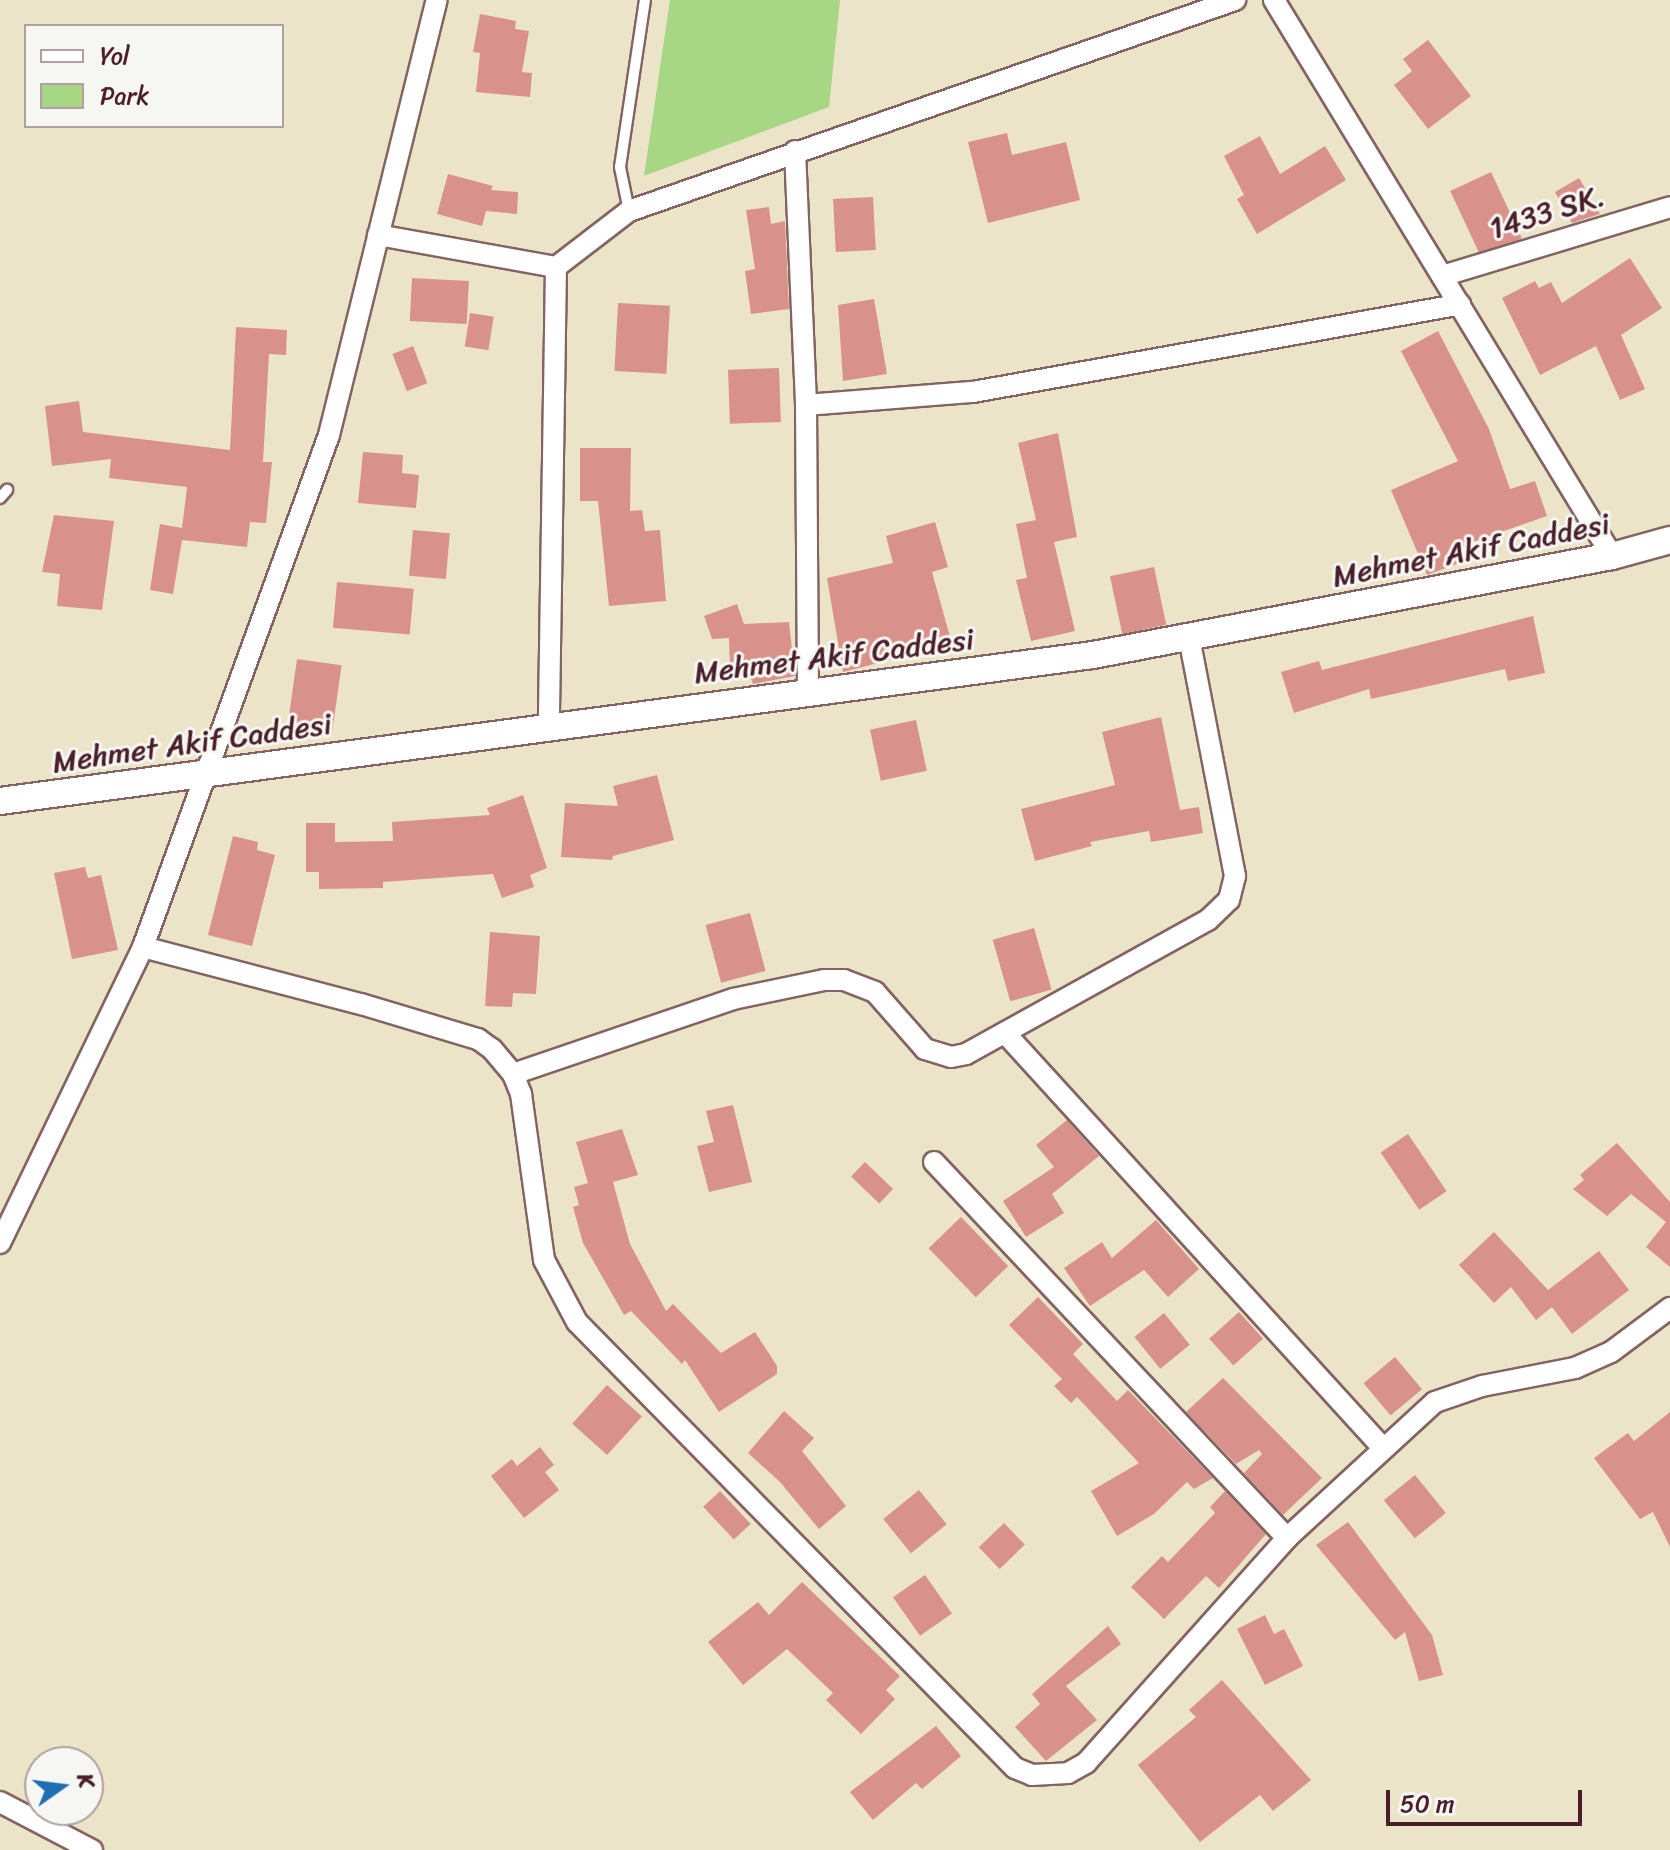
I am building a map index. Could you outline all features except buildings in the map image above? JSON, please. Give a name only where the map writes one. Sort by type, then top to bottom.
[{"type":"street","points":[[0,1243],[143,947],[329,435],[437,0]]},
{"type":"street","points":[[378,235],[556,267],[629,211],[1235,0]]},
{"type":"street","points":[[1274,0],[1612,556]]},
{"type":"street","points":[[795,151],[806,405],[808,691]]},
{"type":"street","name":"1433 SK.","points":[[1442,276],[1670,207]]},
{"type":"street","points":[[549,724],[556,267]]},
{"type":"street","points":[[806,405],[973,392],[1460,304]]},
{"type":"street","name":"Mehmet Akif Caddesi","points":[[0,801],[1189,638],[1612,556],[1670,540]]},
{"type":"street","points":[[513,1074],[733,999],[824,980],[844,980],[875,992],[913,1041],[937,1055],[966,1054],[1165,940],[1208,920],[1229,900],[1233,863],[1189,638]]},
{"type":"street","points":[[143,947],[478,1039],[513,1074],[521,1094],[544,1260],[577,1322],[1015,1768],[1050,1777],[1086,1763],[1287,1538],[1382,1447],[1435,1402],[1482,1386],[1575,1368],[1621,1345],[1670,1308]]},
{"type":"street","points":[[1005,1033],[1382,1447]]},
{"type":"street","points":[[934,1162],[1287,1538]]},
{"type":"street","points":[[0,1802],[92,1850]]},
{"type":"lane","points":[[629,211],[620,167],[645,0]]},
{"type":"green space","points":[[670,0],[840,0],[829,107],[644,176]]}]
